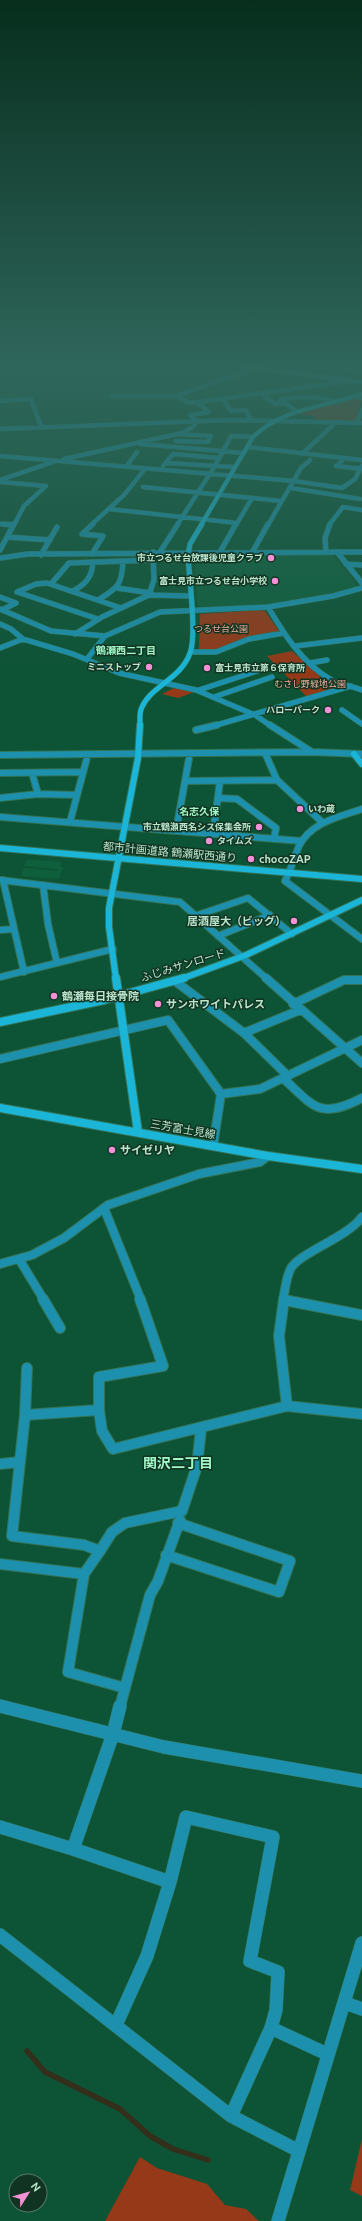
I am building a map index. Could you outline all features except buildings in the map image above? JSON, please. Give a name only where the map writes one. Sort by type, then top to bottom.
[{"type":"street","points":[[0,481],[31,470]]},
{"type":"street","points":[[92,554],[103,536],[82,534],[109,509],[144,470]]},
{"type":"street","points":[[154,470],[294,481],[342,488],[361,471]]},
{"type":"street","points":[[160,552],[212,470]]},
{"type":"street","points":[[138,1132],[118,996],[113,949],[108,927],[111,894],[138,754],[141,708],[148,699],[167,684],[183,668],[192,652],[191,596],[188,552],[193,538],[234,470]]},
{"type":"street","points":[[253,551],[291,488],[300,470]]},
{"type":"street","points":[[0,481],[46,486],[26,504],[0,550]]},
{"type":"street","points":[[143,487],[282,501]]},
{"type":"street","points":[[291,488],[361,498]]},
{"type":"street","points":[[220,552],[252,498]]},
{"type":"street","points":[[352,508],[361,498]]},
{"type":"street","points":[[326,552],[324,540],[329,525],[343,507],[362,510]]},
{"type":"street","points":[[109,509],[237,523]]},
{"type":"street","points":[[0,524],[13,525]]},
{"type":"street","points":[[41,554],[56,527]]},
{"type":"street","points":[[7,537],[50,540]]},
{"type":"street","points":[[150,594],[154,578],[153,552]]},
{"type":"street","points":[[0,558],[41,554],[153,552],[362,552]]},
{"type":"street","points":[[336,552],[362,583]]},
{"type":"street","points":[[51,584],[69,563],[154,560]]},
{"type":"street","points":[[98,600],[117,588],[122,580],[123,561]]},
{"type":"street","points":[[73,591],[89,581],[92,576],[93,562]]},
{"type":"street","points":[[346,564],[362,565]]},
{"type":"street","points":[[98,619],[17,592],[39,582],[51,584],[121,608]]},
{"type":"street","points":[[117,588],[150,594],[191,596]]},
{"type":"street","points":[[87,659],[105,636],[155,613],[169,610],[268,607],[333,596],[362,588]]},
{"type":"street","points":[[75,634],[98,619],[150,594]]},
{"type":"street","points":[[0,597],[16,603],[1,610]]},
{"type":"street","points":[[268,607],[284,633],[310,663],[330,679],[362,690]]},
{"type":"street","points":[[1,610],[51,631],[105,636]]},
{"type":"street","points":[[14,620],[19,617]]},
{"type":"street","points":[[1,624],[8,622]]},
{"type":"street","points":[[1,624],[13,630],[23,639],[87,659],[119,673],[199,690],[255,715],[312,752]]},
{"type":"street","points":[[192,652],[216,652],[249,639],[284,633]]},
{"type":"street","points":[[295,646],[362,638]]},
{"type":"street","points":[[0,648],[23,639]]},
{"type":"street","points":[[310,663],[327,660]]},
{"type":"street","points":[[199,690],[260,670],[249,666]]},
{"type":"street","points":[[256,668],[263,666]]},
{"type":"street","points":[[214,697],[272,678]]},
{"type":"street","points":[[196,730],[255,715],[351,686]]},
{"type":"street","points":[[342,710],[362,724]]},
{"type":"street","points":[[0,755],[312,752],[362,754]]},
{"type":"street","points":[[265,753],[276,780],[322,822]]},
{"type":"street","points":[[70,822],[88,754]]},
{"type":"street","points":[[176,831],[190,754]]},
{"type":"street","points":[[354,754],[362,764]]},
{"type":"street","points":[[0,773],[82,772]]},
{"type":"street","points":[[32,773],[38,794]]},
{"type":"street","points":[[186,781],[276,780]]},
{"type":"street","points":[[213,834],[220,781]]},
{"type":"street","points":[[0,798],[38,794],[77,795]]},
{"type":"street","points":[[218,798],[237,799],[276,828],[274,839]]},
{"type":"street","points":[[362,809],[322,822],[310,830],[302,841],[285,881],[329,916],[362,939]]},
{"type":"street","points":[[0,817],[302,841]]},
{"type":"street","name":"都市計画道路 鶴瀬駅西通り","points":[[0,848],[362,879]]},
{"type":"street","points":[[24,972],[1,880],[180,902],[293,1004],[362,1063]]},
{"type":"street","points":[[43,885],[48,924],[57,963]]},
{"type":"street","points":[[195,916],[248,898],[292,934]]},
{"type":"street","name":"ふじみサンロード","points":[[0,1022],[118,996],[175,980],[242,957],[362,900]]},
{"type":"street","points":[[218,936],[270,915]]},
{"type":"street","points":[[0,930],[14,929]]},
{"type":"street","points":[[0,977],[113,949]]},
{"type":"street","points":[[175,980],[244,1033],[313,1106],[318,1108],[339,1110],[362,1098]]},
{"type":"street","points":[[293,1004],[344,980],[362,980]]},
{"type":"street","points":[[244,1033],[300,1010]]},
{"type":"street","points":[[0,1059],[168,1020],[221,1094],[213,1146]]},
{"type":"street","points":[[221,1094],[260,1089],[362,1040]]},
{"type":"street","name":"三芳富士見線","points":[[0,1108],[268,1156],[362,1169]]},
{"type":"street","points":[[0,1264],[32,1255],[64,1238],[104,1208],[174,1181],[199,1174],[260,1162],[268,1156]]},
{"type":"street","points":[[104,1208],[133,1278],[163,1366],[99,1377],[98,1422],[101,1433],[113,1449],[201,1429],[287,1406],[362,1414]]},
{"type":"street","points":[[287,1406],[279,1336],[285,1288],[290,1269],[296,1261],[332,1242],[357,1224],[362,1217]]},
{"type":"street","points":[[18,1259],[60,1328]]},
{"type":"street","points":[[284,1300],[362,1315]]},
{"type":"street","points":[[26,1368],[25,1415],[12,1536],[84,1545],[100,1551]]},
{"type":"street","points":[[25,1415],[99,1410]]},
{"type":"street","points":[[73,1849],[113,1734],[150,1595],[158,1581],[197,1466],[201,1429]]},
{"type":"street","points":[[0,1464],[19,1462]]},
{"type":"street","points":[[125,1688],[68,1672],[84,1574],[112,1531],[120,1525],[130,1520],[182,1511]]},
{"type":"street","points":[[166,1555],[279,1592],[290,1561],[178,1523]]},
{"type":"street","points":[[0,1564],[84,1574]]},
{"type":"street","points":[[0,1706],[164,1747],[362,1781]]},
{"type":"street","points":[[116,2025],[147,1956],[170,1882],[186,1817],[274,1836],[250,1961],[278,1972],[276,2010],[271,2028],[231,2116]]},
{"type":"street","points":[[0,1827],[73,1849],[170,1882]]},
{"type":"street","points":[[0,1935],[167,2064],[215,2105],[231,2116],[299,2151]]},
{"type":"street","points":[[278,2221],[327,2054],[345,2003],[362,1943]]},
{"type":"street","points":[[345,2003],[362,2009]]},
{"type":"street","points":[[271,2028],[327,2054]]},
{"type":"shaded area","name":"富士見市立つるせ台小学校","points":[[194,555],[333,555],[356,583],[356,587],[337,593],[262,605],[198,606]]},
{"type":"shaded area","points":[[27,859],[62,862],[60,866],[63,867],[59,879],[21,876],[24,868],[57,871],[58,869],[24,866]]},
{"type":"green space","name":"つるせ台公園","points":[[265,611],[279,631],[250,637],[214,650],[199,650],[200,614]]},
{"type":"green space","name":"むさし野緑地公園","points":[[292,651],[324,680],[341,688],[307,697],[267,656]]},
{"type":"green space","points":[[174,688],[194,692],[178,698],[162,694]]},
{"type":"green space","points":[[362,2139],[362,2196],[350,2190]]},
{"type":"green space","points":[[140,2157],[157,2168],[207,2184],[225,2205],[246,2209],[259,2221],[105,2221]]},
{"type":"waterway","points":[[27,2051],[45,2072],[120,2109],[150,2136],[173,2149],[208,2160]]},
{"type":"place","name":"市立つるせ台放課後児童クラブ","points":[[271,558]]},
{"type":"place","name":"富士見市立つるせ台小学校","points":[[275,581]]},
{"type":"place","name":"ミニストップ","points":[[149,667]]},
{"type":"place","name":"富士見市立第６保育所","points":[[207,668]]},
{"type":"place","name":"ハローパーク","points":[[328,710]]},
{"type":"place","name":"いわ蔵","points":[[300,809]]},
{"type":"place","name":"市立鶴瀬西名シス保集会所","points":[[259,827]]},
{"type":"place","name":"タイムズ","points":[[209,841]]},
{"type":"place","name":"chocoZAP","points":[[251,859]]},
{"type":"place","name":"居酒屋大（ビッグ）","points":[[294,921]]},
{"type":"place","name":"鶴瀬毎日接骨院","points":[[54,996]]},
{"type":"place","name":"サンホワイトパレス","points":[[158,1004]]},
{"type":"place","name":"サイゼリヤ","points":[[112,1150]]},
{"type":"district","name":"鶴瀬西二丁目","points":[[126,650]]},
{"type":"district","name":"名志久保","points":[[199,811]]},
{"type":"district","name":"関沢二丁目","points":[[178,1463]]}]
